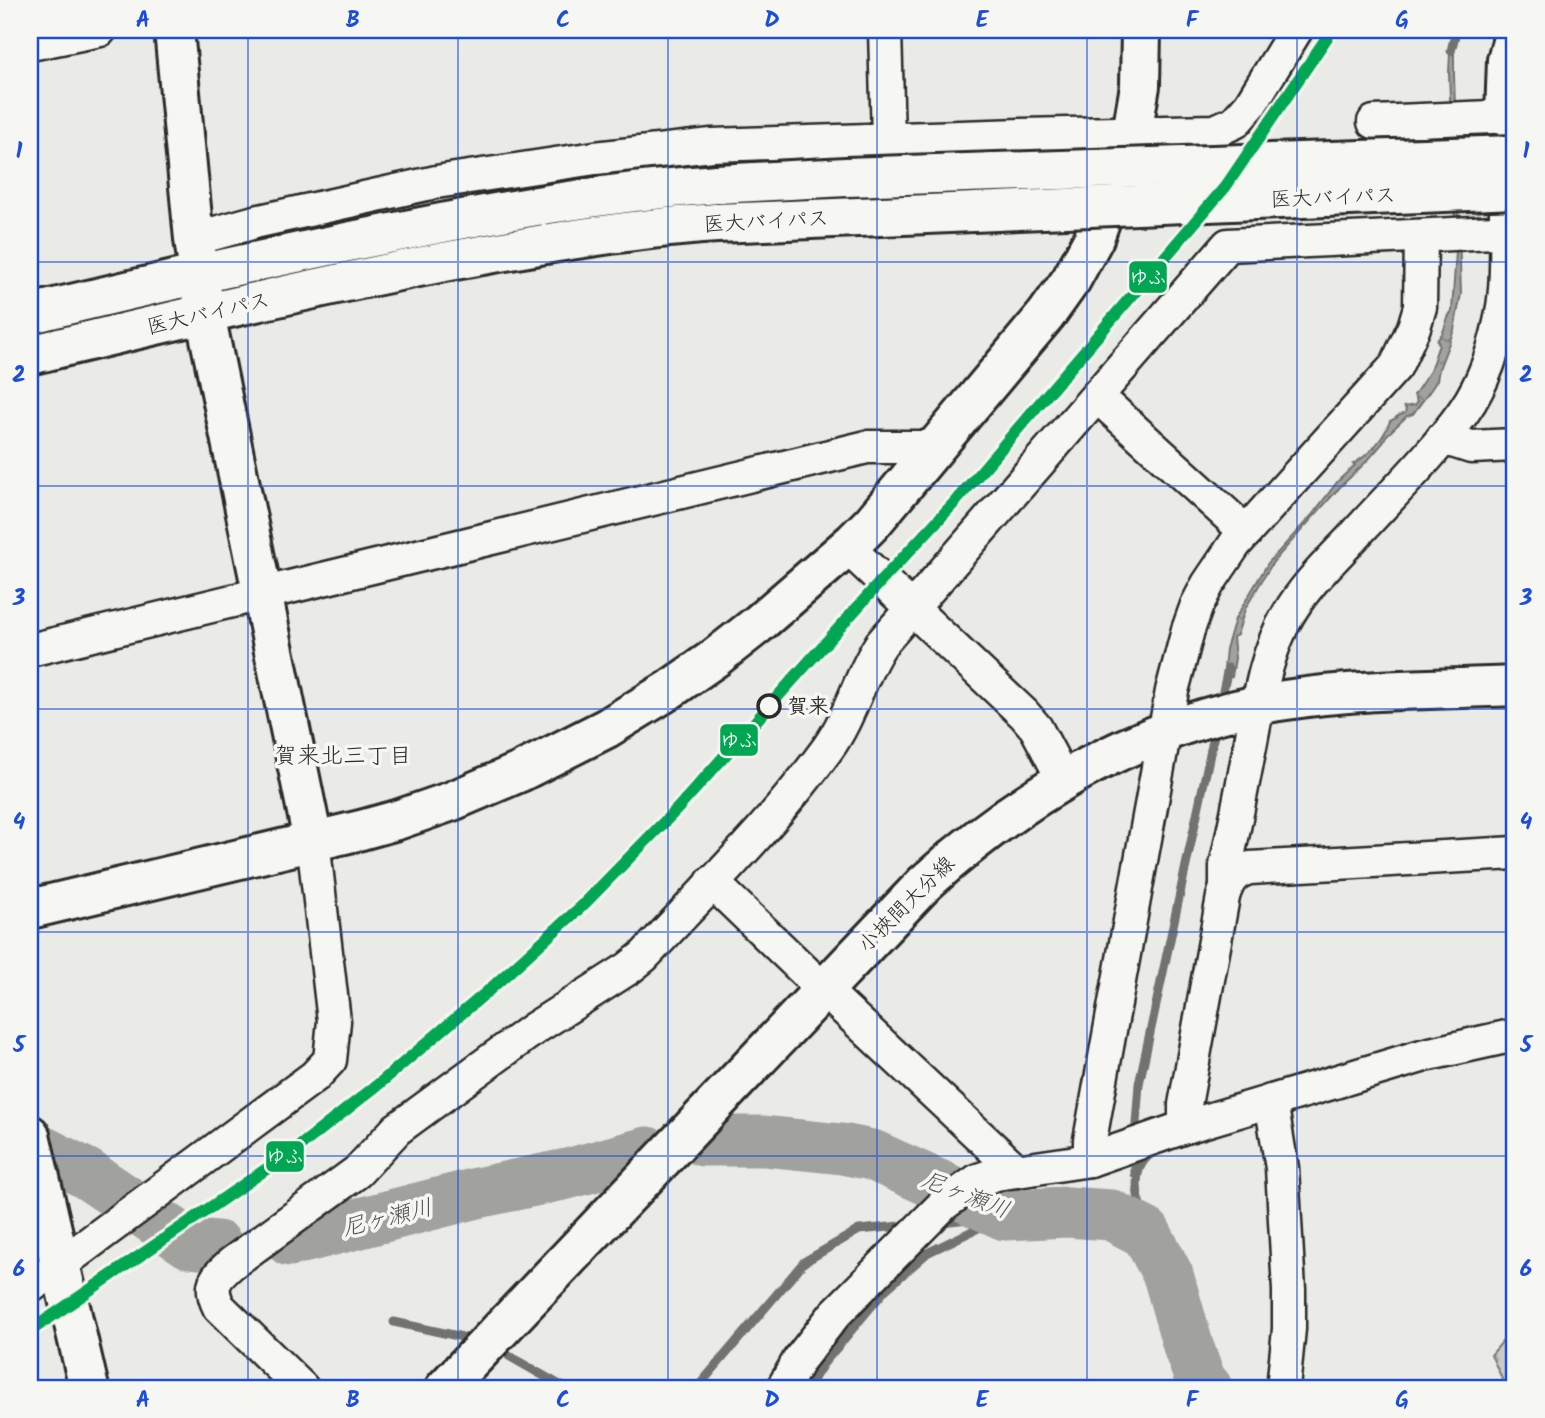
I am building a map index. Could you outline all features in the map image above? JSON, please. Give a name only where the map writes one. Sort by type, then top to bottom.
[{"type":"main road","points":[[174,30],[196,256],[205,314],[313,841]]},
{"type":"main road","points":[[30,909],[361,830],[453,801],[582,742],[669,690],[757,625],[872,523],[1046,315],[1077,271],[1094,238],[1132,133],[1140,86],[1142,30]]},
{"type":"main road","points":[[1510,116],[1507,60],[1515,31]]},
{"type":"main road","name":"医大バイパス","points":[[30,314],[196,256],[617,193],[860,176],[1515,155]]},
{"type":"main road","name":"医大バイパス","points":[[30,355],[379,275],[572,238],[656,227],[1515,190]]},
{"type":"main road","name":"小挾間大分線","points":[[445,1388],[925,883],[961,850],[1063,779],[1165,731],[1233,711],[1346,693],[1515,687]]},
{"type":"main road","points":[[31,1139],[89,1388]]},
{"type":"street","points":[[30,44],[100,30]]},
{"type":"street","points":[[884,30],[888,139]]},
{"type":"street","points":[[196,256],[255,222],[406,188],[547,165],[712,145],[1215,131],[1235,122],[1250,105],[1296,30]]},
{"type":"street","points":[[1185,1127],[1185,1105],[1226,888],[1233,711],[1272,650],[1295,603],[1466,409],[1490,359],[1503,306],[1511,232],[1510,116],[1374,122]]},
{"type":"street","points":[[302,1388],[231,1322],[214,1297],[215,1280],[232,1263],[357,1172],[397,1129],[534,1028],[644,956],[782,806],[827,749],[842,725],[881,644],[1228,245],[1511,232]]},
{"type":"street","points":[[1103,1155],[1090,1140],[1165,731],[1176,679],[1197,605],[1220,565],[1245,531],[1396,366],[1420,307],[1421,236]]},
{"type":"street","points":[[1097,396],[1245,531]]},
{"type":"street","points":[[1443,438],[1471,447],[1515,445]]},
{"type":"street","points":[[30,650],[867,447],[935,447]]},
{"type":"street","points":[[847,547],[1024,714],[1036,728],[1063,779]]},
{"type":"street","points":[[30,1287],[315,1076],[330,1060],[334,1021],[313,841]]},
{"type":"street","points":[[1226,888],[1236,874],[1250,868],[1515,853]]},
{"type":"street","points":[[712,882],[1017,1171]]},
{"type":"street","points":[[783,1388],[799,1360],[835,1314],[944,1204],[966,1186],[996,1174],[1103,1155],[1185,1127],[1425,1055],[1515,1035]]},
{"type":"street","points":[[1270,1101],[1282,1168],[1289,1290],[1289,1329],[1283,1388]]},
{"type":"green space","points":[[1515,1327],[1515,1384],[1503,1381],[1491,1355]]},
{"type":"water","points":[[1454,30],[1460,30],[1454,53],[1454,75],[1461,294],[1454,330],[1437,380],[1413,414],[1407,416],[1386,436],[1368,460],[1273,562],[1245,609],[1237,635],[1233,637],[1235,658],[1232,677],[1223,678],[1226,649],[1235,619],[1268,563],[1355,465],[1353,464],[1375,446],[1390,421],[1405,413],[1404,407],[1415,405],[1417,401],[1414,395],[1430,371],[1439,344],[1437,340],[1452,311],[1456,251],[1449,73]]},
{"type":"waterway","points":[[1451,51],[1456,30]]},
{"type":"waterway","points":[[1220,705],[1228,668]]},
{"type":"waterway","points":[[1135,1137],[1139,1084],[1216,726]]},
{"type":"waterway","name":"尼ヶ瀬川","points":[[703,1141],[764,1141],[872,1155],[1005,1215],[1067,1212],[1111,1215],[1146,1233],[1168,1275],[1189,1349],[1201,1381],[1207,1388]]},
{"type":"waterway","name":"尼ヶ瀬川","points":[[30,1145],[87,1174],[189,1243],[218,1246]]},
{"type":"waterway","points":[[1135,1151],[1135,1174]]},
{"type":"waterway","name":"尼ヶ瀬川","points":[[290,1241],[647,1152]]},
{"type":"waterway","points":[[1146,1233],[1137,1178],[1145,1159],[1154,1152]]},
{"type":"waterway","points":[[941,1222],[1005,1215]]},
{"type":"waterway","points":[[808,1388],[823,1364],[885,1290],[927,1253],[997,1219]]},
{"type":"waterway","points":[[697,1388],[804,1262],[859,1230],[910,1225]]},
{"type":"waterway","points":[[394,1322],[467,1338]]},
{"type":"waterway","points":[[509,1356],[565,1388]]},
{"type":"transit line","name":"ゆふ","points":[[30,1331],[300,1146],[380,1083],[582,906],[678,808],[955,502],[1226,186],[1332,30]]},
{"type":"place","name":"賀来","points":[[769,706]]},
{"type":"district","name":"賀来北三丁目","points":[[343,755]]}]
